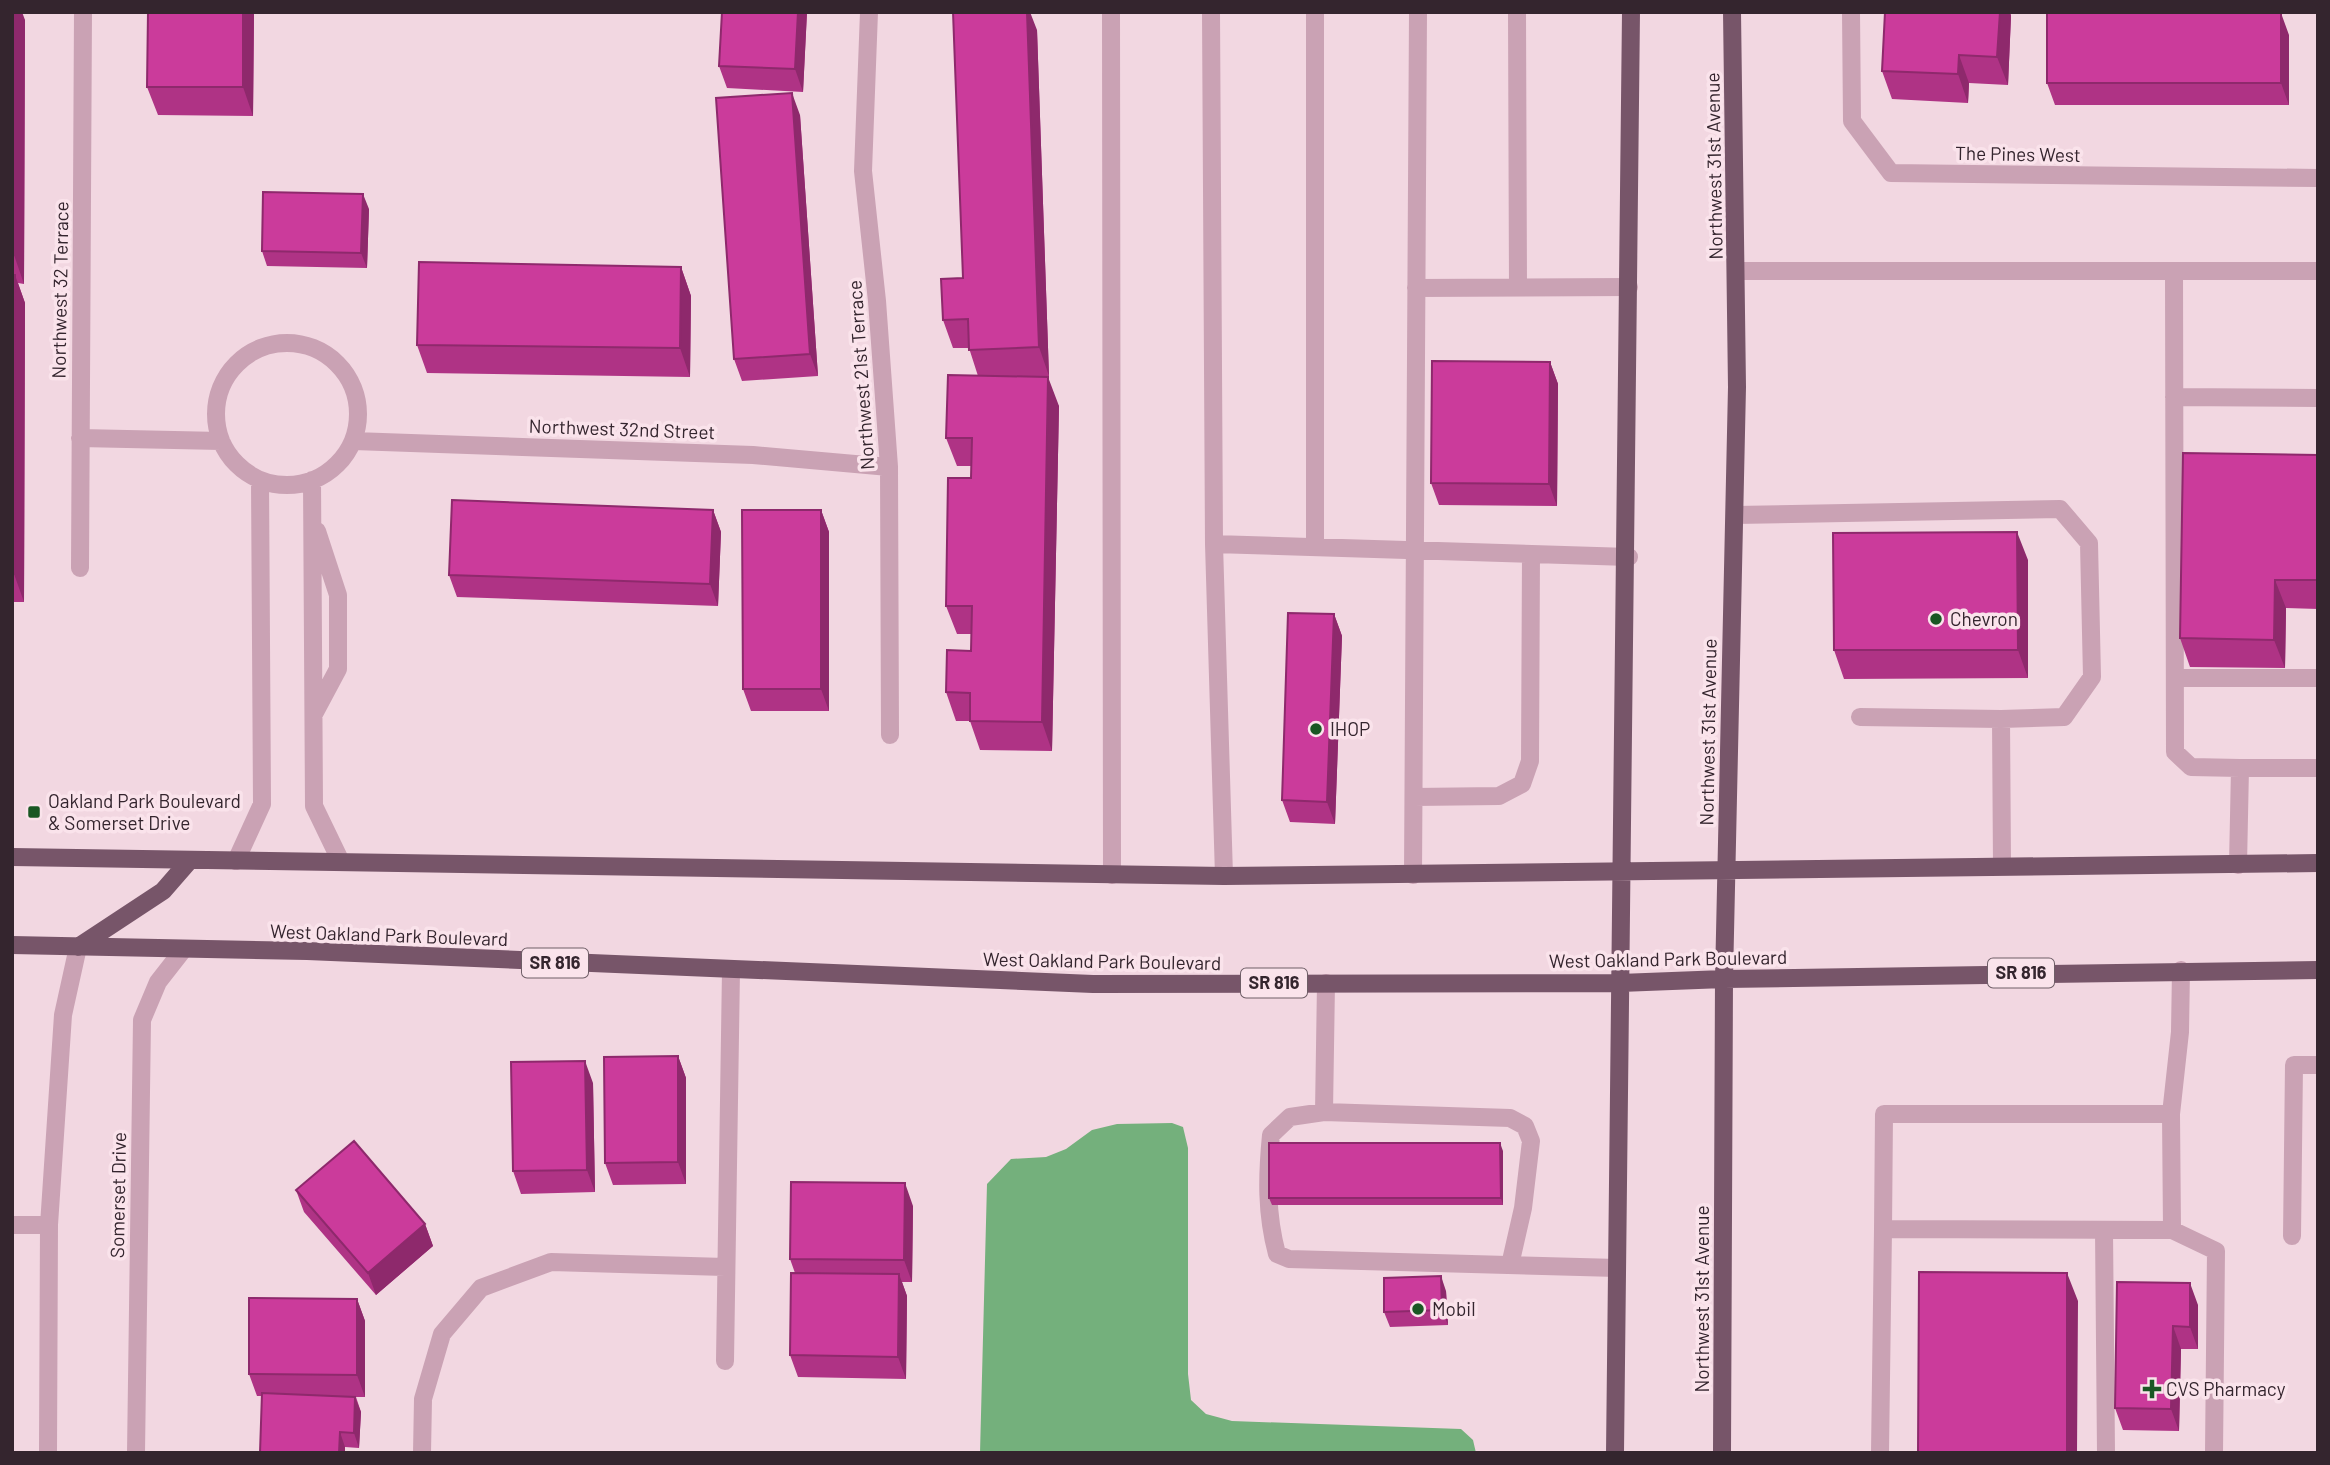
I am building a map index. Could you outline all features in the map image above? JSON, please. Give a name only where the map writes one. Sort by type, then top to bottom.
[{"type":"main road","points":[[1615,1453],[1620,983],[1629,556],[1631,12]]},
{"type":"main road","name":"Northwest 31st Avenue","points":[[1723,1453],[1724,978],[1735,515],[1736,271],[1732,12]]},
{"type":"main road","points":[[12,857],[1224,876],[2318,863]]},
{"type":"main road","points":[[78,947],[163,891],[190,860]]},
{"type":"main road","name":"West Oakland Park Boulevard","points":[[12,945],[307,951],[1093,984],[1620,983],[1724,978],[2318,970]]},
{"type":"street","name":"Northwest 32 Terrace","points":[[80,568],[83,12]]},
{"type":"street","name":"Northwest 21st Terrace","points":[[869,12],[863,171],[877,301],[889,467],[890,735]]},
{"type":"street","points":[[1111,12],[1112,875]]},
{"type":"street","points":[[1211,12],[1214,544],[1224,876]]},
{"type":"street","points":[[1315,12],[1315,547]]},
{"type":"street","points":[[1413,875],[1418,12]]},
{"type":"street","points":[[1517,12],[1518,287]]},
{"type":"street","name":"The Pines West","points":[[1851,12],[1852,121],[1891,173],[2318,178]]},
{"type":"street","points":[[1736,271],[2318,271]]},
{"type":"street","points":[[2174,271],[2175,752],[2191,768],[2318,768]]},
{"type":"street","points":[[1416,288],[1629,287]]},
{"type":"street","points":[[287,342],[315,348],[338,363],[354,387],[359,414],[354,441],[338,465],[312,480],[288,486],[260,480],[237,465],[221,442],[216,414],[221,387],[236,363],[260,348],[287,342]]},
{"type":"street","points":[[2175,397],[2318,398]]},
{"type":"street","points":[[80,438],[221,442]]},
{"type":"street","name":"Northwest 32nd Street","points":[[354,441],[753,455],[889,467]]},
{"type":"street","points":[[236,861],[262,804],[260,480]]},
{"type":"street","points":[[312,480],[314,806],[341,862]]},
{"type":"street","points":[[1735,515],[2060,509],[2088,543],[2092,677],[2064,717],[1860,717]]},
{"type":"street","points":[[312,516],[338,595],[338,669],[312,717]]},
{"type":"street","points":[[1214,544],[1629,556]]},
{"type":"street","points":[[1414,797],[1499,796],[1522,784],[1530,761],[1531,554]]},
{"type":"street","points":[[2175,678],[2318,678]]},
{"type":"street","points":[[2001,719],[2002,866]]},
{"type":"street","points":[[2238,865],[2240,768]]},
{"type":"street","points":[[48,1453],[49,1225],[63,1015],[78,947]]},
{"type":"street","name":"Somerset Drive","points":[[136,1453],[142,1020],[158,982],[183,950]]},
{"type":"street","points":[[725,1361],[731,970]]},
{"type":"street","points":[[2172,1230],[2171,1114],[2180,1032],[2181,970]]},
{"type":"street","points":[[1324,1112],[1326,983]]},
{"type":"street","points":[[2292,1236],[2294,1065],[2318,1065]]},
{"type":"street","points":[[1510,1265],[1523,1208],[1531,1141],[1525,1126],[1510,1118],[1324,1112],[1290,1117],[1271,1135],[1266,1178],[1269,1224],[1277,1254],[1289,1259],[1617,1268]]},
{"type":"street","points":[[1880,1453],[1884,1114],[2171,1114]]},
{"type":"street","points":[[12,1225],[49,1225]]},
{"type":"street","points":[[1883,1229],[2172,1230],[2216,1251],[2214,1444],[2204,1453]]},
{"type":"street","points":[[2104,1230],[2106,1453]]},
{"type":"street","points":[[422,1453],[423,1399],[442,1334],[481,1288],[551,1262],[725,1267]]},
{"type":"shaded area","points":[[1172,1123],[1183,1127],[1188,1148],[1188,1374],[1191,1400],[1206,1414],[1232,1421],[1461,1429],[1473,1440],[1476,1453],[980,1453],[987,1184],[1011,1159],[1046,1157],[1066,1149],[1092,1130],[1117,1124]]},
{"type":"building","points":[[14,12],[14,255],[12,255]]},
{"type":"building","points":[[148,12],[243,12],[243,87],[147,87]]},
{"type":"building","points":[[722,12],[798,12],[795,69],[719,66]]},
{"type":"building","points":[[953,12],[1027,12],[1039,347],[969,350],[968,319],[943,320],[941,279],[963,278]]},
{"type":"building","points":[[1885,12],[2000,12],[1997,57],[1959,55],[1958,74],[1882,71]]},
{"type":"building","points":[[2047,12],[2281,13],[2281,83],[2047,83]]},
{"type":"building","points":[[792,93],[810,354],[734,359],[716,98]]},
{"type":"building","points":[[263,192],[363,194],[361,253],[262,251]]},
{"type":"building","points":[[419,262],[681,267],[680,348],[417,345]]},
{"type":"building","points":[[12,275],[15,275],[14,574],[12,574]]},
{"type":"building","points":[[1432,361],[1550,362],[1549,484],[1431,483]]},
{"type":"building","points":[[948,375],[1048,377],[1042,722],[970,721],[970,693],[946,692],[947,650],[971,651],[972,606],[946,606],[948,478],[971,478],[972,438],[946,438]]},
{"type":"building","points":[[2183,453],[2318,455],[2318,580],[2275,580],[2274,640],[2180,638]]},
{"type":"building","points":[[452,500],[713,510],[710,584],[449,575]]},
{"type":"building","points":[[742,510],[821,510],[821,689],[743,689]]},
{"type":"building","name":"Chevron","points":[[2017,532],[2018,650],[1834,650],[1833,533]]},
{"type":"building","name":"IHOP","points":[[1288,613],[1334,614],[1327,802],[1282,800]]},
{"type":"building","points":[[678,1056],[678,1162],[605,1163],[604,1057]]},
{"type":"building","points":[[585,1061],[587,1170],[513,1171],[511,1062]]},
{"type":"building","points":[[354,1141],[425,1224],[368,1273],[296,1190]]},
{"type":"building","points":[[1269,1143],[1500,1143],[1501,1198],[1269,1198]]},
{"type":"building","points":[[791,1182],[905,1183],[904,1260],[790,1259]]},
{"type":"building","points":[[1919,1272],[2067,1273],[2067,1453],[1918,1453]]},
{"type":"building","points":[[791,1273],[899,1274],[898,1357],[790,1355]]},
{"type":"building","points":[[1441,1276],[1442,1310],[1384,1312],[1384,1278]]},
{"type":"building","name":"CVS Pharmacy","points":[[2117,1282],[2190,1283],[2190,1327],[2173,1326],[2171,1409],[2115,1408]]},
{"type":"building","points":[[249,1298],[357,1299],[357,1375],[249,1374]]},
{"type":"building","points":[[262,1393],[355,1397],[354,1433],[340,1432],[339,1453],[260,1453]]},
{"type":"place","name":"Chevron","points":[[1936,619]]},
{"type":"place","name":"IHOP","points":[[1316,729]]},
{"type":"place","name":"Oakland Park Boulevard & Somerset Drive","points":[[34,812]]},
{"type":"place","name":"Mobil","points":[[1418,1309]]},
{"type":"place","name":"CVS Pharmacy","points":[[2152,1389]]}]
